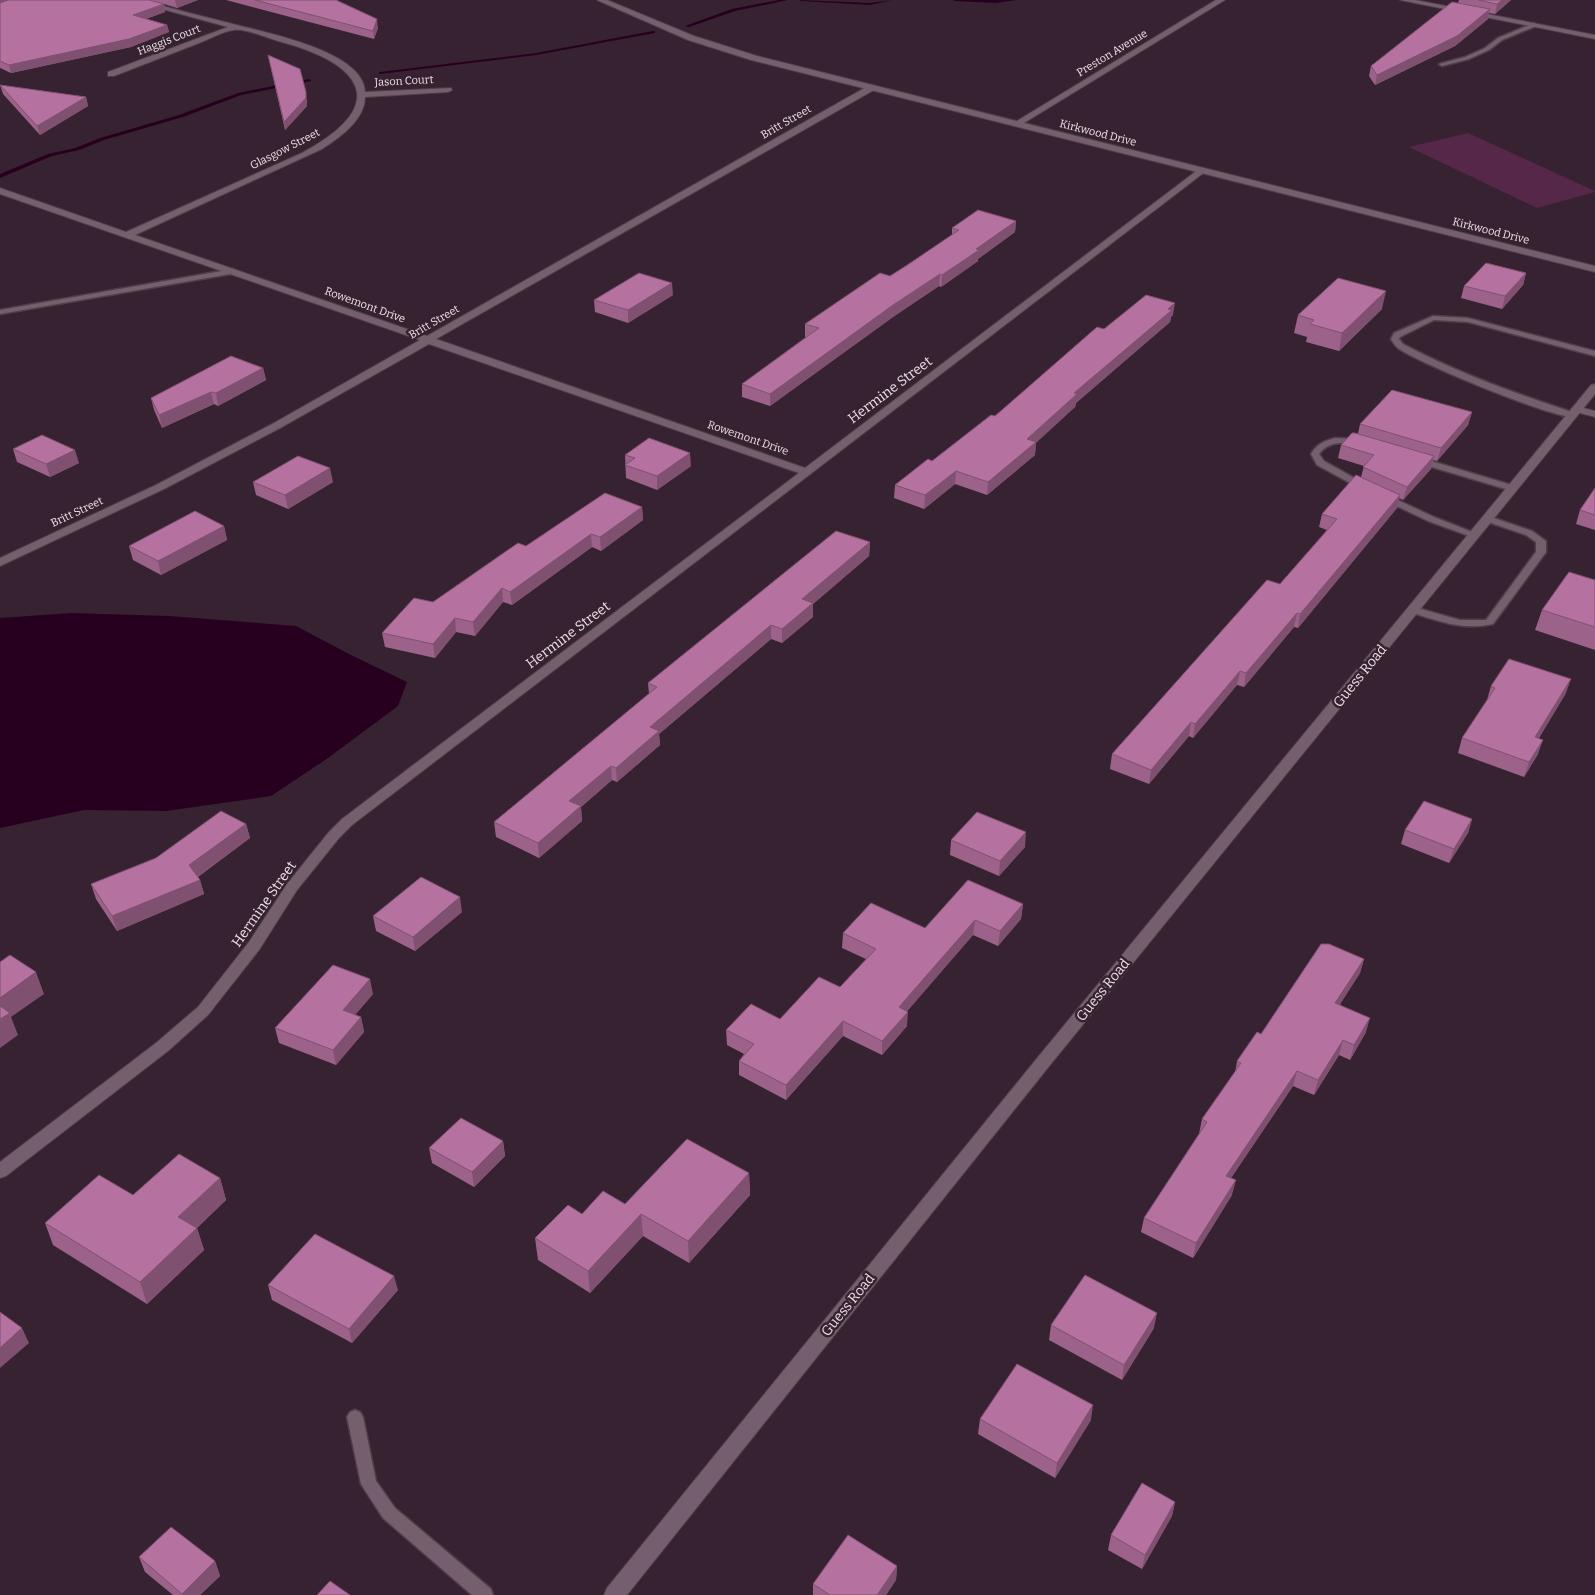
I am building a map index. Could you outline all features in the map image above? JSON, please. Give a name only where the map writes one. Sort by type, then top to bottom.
[{"type":"street","points":[[133,0],[303,45],[334,58],[356,77],[360,84],[362,95]]},
{"type":"street","name":"Kirkwood Drive","points":[[601,0],[644,15],[689,37],[717,48],[1595,269]]},
{"type":"street","name":"Preston Avenue","points":[[1016,124],[1220,0]]},
{"type":"street","points":[[1404,0],[1595,37]]},
{"type":"street","name":"Haggis Court","points":[[112,74],[235,27]]},
{"type":"street","name":"Britt Street","points":[[0,562],[160,487],[278,425],[871,88]]},
{"type":"street","name":"Jason Court","points":[[362,95],[448,90]]},
{"type":"street","name":"Glasgow Street","points":[[127,235],[295,160],[322,145],[340,133],[359,109],[362,95]]},
{"type":"street","name":"Hermine Street","points":[[0,1172],[162,1047],[203,1011],[254,946],[292,887],[334,835],[348,822],[1202,171]]},
{"type":"street","name":"Rowemont Drive","points":[[0,191],[807,472]]},
{"type":"street","name":"Guess Road","points":[[614,1595],[1040,1066],[1595,387]]},
{"type":"street","points":[[1574,412],[1595,414]]},
{"type":"lane","points":[[1442,64],[1467,58],[1487,49],[1500,39],[1534,25]]},
{"type":"lane","points":[[0,312],[233,271]]},
{"type":"lane","points":[[1574,412],[1517,398],[1457,374],[1400,346],[1395,339],[1397,335],[1433,318],[1451,318],[1468,320],[1595,354]]},
{"type":"lane","points":[[1370,445],[1354,441],[1335,440],[1319,447],[1315,454],[1320,463],[1376,493],[1431,519],[1475,534]]},
{"type":"lane","points":[[1413,458],[1512,488]]},
{"type":"lane","points":[[1414,610],[1457,624],[1477,625],[1489,622],[1541,552],[1541,541],[1529,533],[1488,519]]},
{"type":"lane","points":[[355,1417],[370,1484],[390,1514],[486,1595]]},
{"type":"shaded area","points":[[1468,133],[1595,192],[1537,208],[1409,147]]},
{"type":"shaded area","points":[[71,613],[170,616],[296,626],[407,682],[398,706],[328,758],[271,796],[166,811],[84,810],[0,828],[0,618]]},
{"type":"building","points":[[9,0],[149,0],[164,4],[133,15],[167,25],[129,39],[9,65],[0,61],[0,3]]},
{"type":"building","points":[[255,0],[336,0],[377,19],[373,31]]},
{"type":"building","points":[[1478,0],[1502,0],[1497,4]]},
{"type":"building","points":[[1452,2],[1490,9],[1457,36],[1377,75],[1371,66]]},
{"type":"building","points":[[268,55],[300,69],[306,92],[306,98],[284,122]]},
{"type":"building","points":[[0,85],[86,97],[37,126]]},
{"type":"building","points":[[978,210],[1016,221],[976,249],[979,250],[893,305],[770,394],[742,384],[819,328],[805,324],[880,273],[890,276],[906,266],[959,230],[952,228]]},
{"type":"building","points":[[1486,263],[1526,273],[1505,296],[1464,286]]},
{"type":"building","points":[[639,273],[672,283],[628,310],[594,300]]},
{"type":"building","points":[[1338,278],[1386,291],[1342,333],[1310,324],[1314,320],[1298,315]]},
{"type":"building","points":[[1146,295],[1175,303],[1168,309],[1172,310],[1074,393],[1077,394],[1027,439],[1036,442],[988,482],[956,471],[925,495],[895,485],[928,459],[932,461],[991,415],[995,416],[1097,327],[1104,329]]},
{"type":"building","points":[[231,356],[263,368],[216,393],[211,392],[159,415],[151,398]]},
{"type":"building","points":[[1392,390],[1472,412],[1441,448],[1360,424]]},
{"type":"building","points":[[1352,433],[1434,456],[1407,487],[1363,467],[1374,455],[1341,445]]},
{"type":"building","points":[[42,435],[75,450],[46,464],[13,449]]},
{"type":"building","points":[[649,438],[690,453],[657,476],[625,465],[635,458],[625,455]]},
{"type":"building","points":[[298,456],[330,468],[285,495],[253,482]]},
{"type":"building","points":[[1356,475],[1400,495],[1300,614],[1297,613],[1246,673],[1240,671],[1195,724],[1191,722],[1151,770],[1112,754],[1267,580],[1280,584],[1337,519],[1322,514]]},
{"type":"building","points":[[1595,488],[1595,515],[1580,510]]},
{"type":"building","points":[[605,493],[642,507],[600,537],[591,534],[510,592],[502,588],[473,622],[455,618],[433,644],[382,633],[414,598],[433,602],[518,543],[526,546]]},
{"type":"building","points":[[195,511],[224,526],[158,561],[129,546]]},
{"type":"building","points":[[836,531],[870,542],[802,599],[813,603],[782,629],[771,625],[650,727],[659,731],[616,768],[611,766],[569,801],[581,806],[538,843],[494,822],[657,687],[648,683]]},
{"type":"building","points":[[1569,572],[1595,580],[1595,627],[1542,610]]},
{"type":"building","points":[[1509,659],[1571,679],[1535,737],[1543,740],[1529,762],[1462,738],[1495,688],[1491,686]]},
{"type":"building","points":[[1424,801],[1472,819],[1454,849],[1405,830]]},
{"type":"building","points":[[221,811],[246,824],[189,865],[200,880],[112,916],[91,884],[156,858]]},
{"type":"building","points":[[977,812],[1026,832],[1000,861],[951,840]]},
{"type":"building","points":[[421,877],[460,897],[413,937],[373,916]]},
{"type":"building","points":[[968,880],[1023,904],[1000,931],[975,920],[899,1007],[908,1012],[882,1041],[843,1021],[786,1085],[739,1061],[754,1044],[726,1030],[751,1004],[780,1019],[819,977],[840,987],[876,949],[843,933],[871,903],[925,928]]},
{"type":"building","points":[[1321,944],[1329,944],[1364,959],[1335,1003],[1370,1018],[1354,1045],[1343,1040],[1318,1080],[1297,1071],[1226,1176],[1236,1180],[1196,1243],[1144,1218],[1207,1122],[1202,1119],[1241,1063],[1237,1061],[1257,1032],[1261,1034]]},
{"type":"building","points":[[10,955],[36,972],[0,998],[0,962]]},
{"type":"building","points":[[333,965],[370,979],[343,1010],[361,1017],[333,1050],[275,1028]]},
{"type":"building","points":[[0,1006],[10,1013],[0,1019]]},
{"type":"building","points":[[461,1118],[503,1141],[472,1172],[429,1148]]},
{"type":"building","points":[[687,1139],[749,1173],[688,1241],[641,1214],[588,1271],[535,1238],[568,1205],[582,1214],[603,1191],[625,1204]]},
{"type":"building","points":[[179,1154],[220,1178],[178,1217],[197,1228],[140,1282],[45,1223],[99,1175],[133,1195]]},
{"type":"building","points":[[315,1234],[394,1276],[349,1329],[268,1285]]},
{"type":"building","points":[[1085,1275],[1157,1313],[1124,1365],[1051,1325]]},
{"type":"building","points":[[0,1312],[22,1328],[0,1348]]},
{"type":"building","points":[[1017,1364],[1093,1405],[1057,1463],[980,1419]]},
{"type":"building","points":[[1142,1483],[1175,1502],[1145,1555],[1111,1535]]},
{"type":"building","points":[[171,1527],[215,1561],[182,1594],[139,1557]]},
{"type":"building","points":[[848,1535],[897,1566],[877,1595],[830,1595],[813,1584]]},
{"type":"building","points":[[330,1581],[350,1595],[317,1595]]},
{"type":"waterway","points":[[687,26],[734,10],[786,0]]},
{"type":"waterway","points":[[801,0],[870,4],[890,0]]},
{"type":"waterway","points":[[955,0],[996,2],[1014,0]]},
{"type":"waterway","points":[[380,73],[536,54],[653,32]]},
{"type":"waterway","points":[[0,176],[50,155],[77,149],[102,139],[181,116],[240,94],[309,80]]}]
